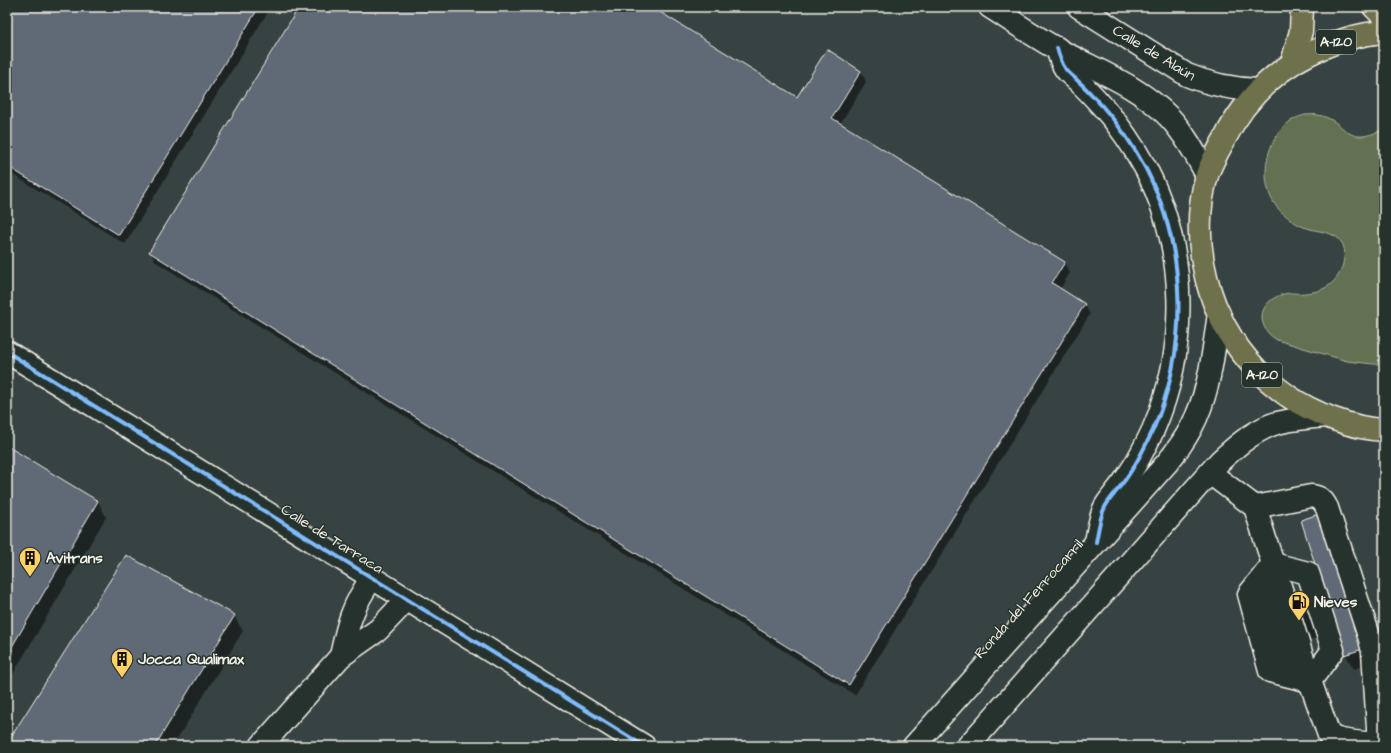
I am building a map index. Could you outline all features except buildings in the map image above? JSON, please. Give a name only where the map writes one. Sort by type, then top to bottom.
[{"type":"main road","name":"A-120","points":[[1292,63],[1301,31],[1302,7]]},
{"type":"main road","points":[[1374,7],[1384,16]]},
{"type":"main road","name":"A-120","points":[[1383,430],[1352,424],[1326,416],[1300,404],[1256,370],[1241,352],[1229,334],[1208,286],[1200,242],[1200,223],[1207,175],[1230,127],[1238,114],[1258,90],[1292,63],[1330,44],[1369,33],[1384,32]]},
{"type":"street","points":[[990,7],[1057,48],[1135,89],[1154,103],[1181,131],[1207,175]]},
{"type":"street","name":"Calle de Alaún","points":[[1079,7],[1187,75],[1205,82],[1226,87],[1258,90]]},
{"type":"street","points":[[1057,48],[1065,69],[1103,106],[1121,128],[1146,169],[1161,205],[1172,241],[1178,286],[1179,309],[1175,356],[1162,406],[1153,430],[1141,454],[1126,479],[1104,508],[1096,542]]},
{"type":"street","name":"Ronda del Ferrocarril","points":[[914,746],[1167,463],[1182,444],[1192,426],[1206,387],[1219,314]]},
{"type":"street","name":"Calle de Tarraca","points":[[7,352],[644,746]]},
{"type":"street","points":[[968,746],[1231,451],[1256,432],[1270,425],[1326,416]]},
{"type":"street","points":[[1210,473],[1255,507],[1310,681],[1329,735],[1333,738],[1341,740],[1382,743],[1370,639],[1327,508],[1323,501],[1318,497],[1311,496],[1255,507]]},
{"type":"street","points":[[1273,564],[1249,594],[1270,671],[1310,681]]},
{"type":"street","points":[[1273,564],[1308,573],[1333,650],[1310,681]]},
{"type":"street","points":[[341,656],[348,623],[361,593],[372,578]]},
{"type":"street","points":[[261,746],[341,656],[378,630],[406,599]]},
{"type":"green space","points":[[1305,115],[1316,115],[1328,118],[1353,135],[1361,136],[1384,129],[1384,364],[1347,361],[1277,340],[1267,332],[1263,323],[1262,314],[1270,301],[1280,295],[1312,292],[1324,288],[1338,276],[1343,264],[1344,248],[1339,239],[1331,234],[1309,229],[1294,222],[1275,204],[1269,192],[1266,179],[1266,165],[1275,138],[1283,127],[1295,118]]},
{"type":"cycle path","points":[[1057,48],[1061,61],[1066,70],[1103,107],[1132,145],[1146,169],[1160,200],[1176,265],[1178,299],[1177,332],[1173,366],[1165,399],[1153,430],[1140,456],[1103,511],[1096,542]]},
{"type":"cycle path","points":[[7,352],[644,746]]},
{"type":"place","name":"Avitrans","points":[[30,578]]},
{"type":"place","name":"Nieves","points":[[1299,622]]},
{"type":"place","name":"Jocca Qualimax","points":[[122,678]]}]
